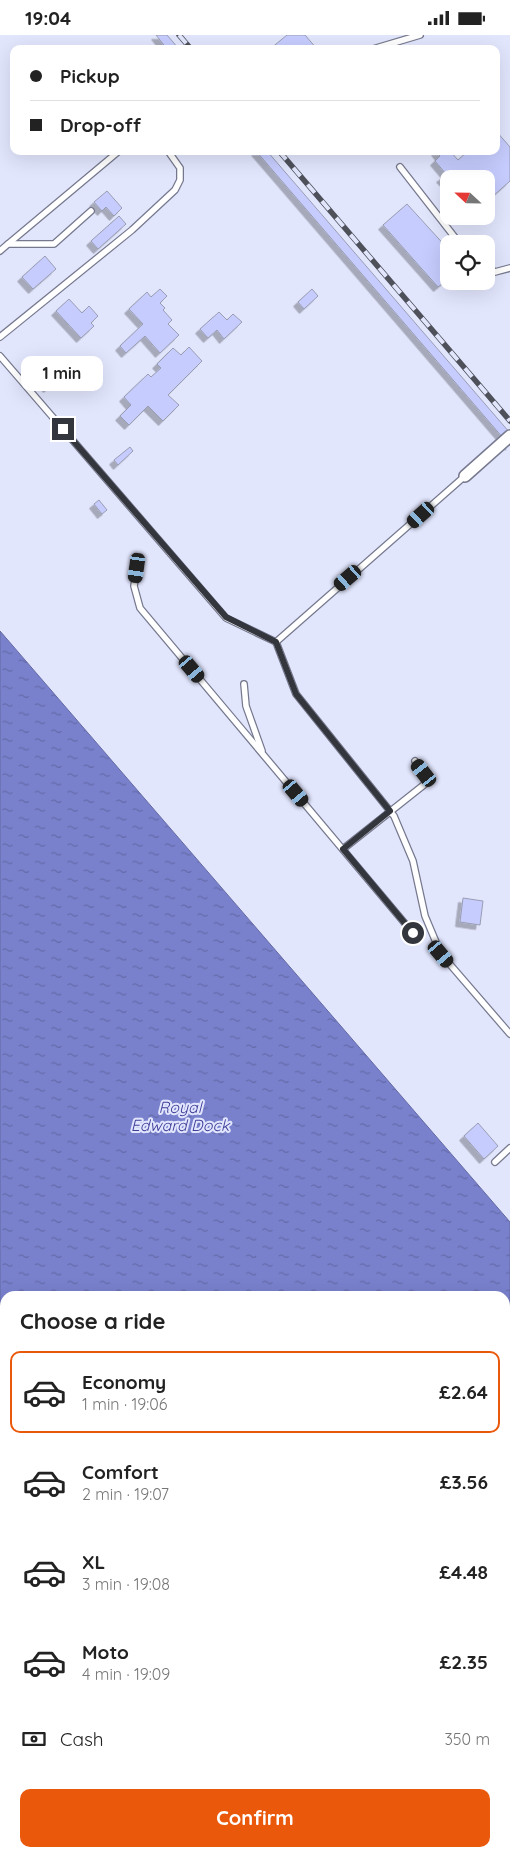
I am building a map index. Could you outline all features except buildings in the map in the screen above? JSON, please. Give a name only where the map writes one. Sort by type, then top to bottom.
[{"type":"street","points":[[465,476],[510,436]]},
{"type":"lane","points":[[386,45],[420,35]]},
{"type":"lane","points":[[0,251],[114,155]]},
{"type":"lane","points":[[0,337],[132,230],[175,190],[180,180],[180,168],[171,155]]},
{"type":"lane","points":[[400,167],[453,235]]},
{"type":"lane","points":[[8,244],[54,244],[91,211]]},
{"type":"lane","points":[[495,272],[510,268]]},
{"type":"lane","points":[[0,356],[226,617],[276,642],[296,694],[390,811],[413,861],[425,916],[441,954],[510,1034]]},
{"type":"lane","points":[[276,642],[465,476]]},
{"type":"lane","points":[[137,568],[134,586],[140,608],[413,933]]},
{"type":"lane","points":[[244,684],[246,706],[264,755]]},
{"type":"lane","points":[[343,849],[425,784],[424,773],[415,761]]},
{"type":"lane","points":[[495,1163],[510,1149]]},
{"type":"water","name":"Royal Edward Dock","points":[[0,631],[510,1222],[510,1291],[0,1291]]},
{"type":"railway","points":[[179,35],[188,45]]},
{"type":"railway","points":[[282,155],[510,421]]},
{"type":"route","points":[[63,429],[226,617],[276,642],[296,694],[390,811],[343,849],[413,933]]}]
